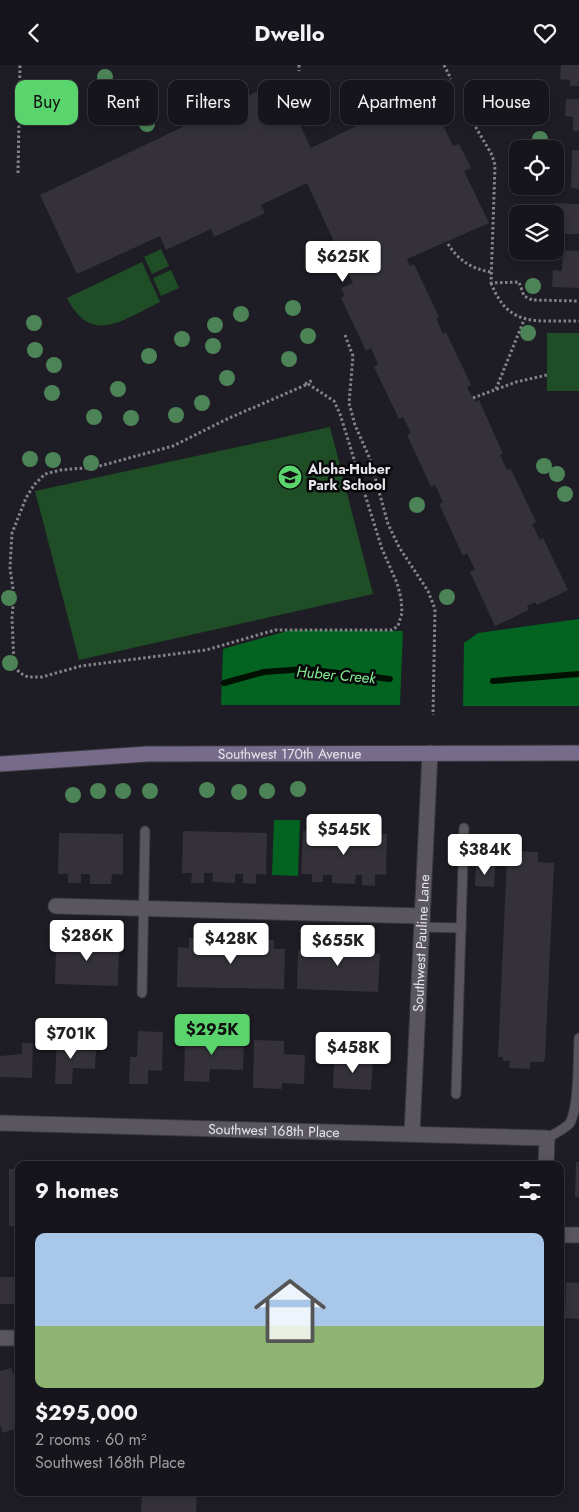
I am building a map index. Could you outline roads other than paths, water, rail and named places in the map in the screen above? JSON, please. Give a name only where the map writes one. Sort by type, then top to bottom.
[{"type":"main road","name":"Southwest 170th Avenue","points":[[0,764],[147,753],[579,753]]},
{"type":"street","name":"Southwest Pauline Lane","points":[[412,1133],[430,753]]},
{"type":"street","points":[[56,906],[422,921]]},
{"type":"street","name":"Southwest 168th Place","points":[[0,1123],[547,1138]]},
{"type":"street","points":[[546,1161],[547,1138]]},
{"type":"street","points":[[564,1235],[579,1235]]},
{"type":"street","points":[[0,1338],[15,1338]]},
{"type":"lane","points":[[456,1094],[464,828]]},
{"type":"lane","points":[[142,993],[145,831]]},
{"type":"lane","points":[[422,921],[461,929]]},
{"type":"lane","points":[[547,1138],[569,1124],[574,1115],[577,1098],[579,1038]]},
{"type":"waterway","name":"Huber Creek","points":[[224,683],[264,672],[305,669],[390,679]]},
{"type":"waterway","name":"Huber Creek","points":[[493,681],[579,674]]},
{"type":"place","name":"Aloha-Huber Park School","points":[[290,477]]}]
